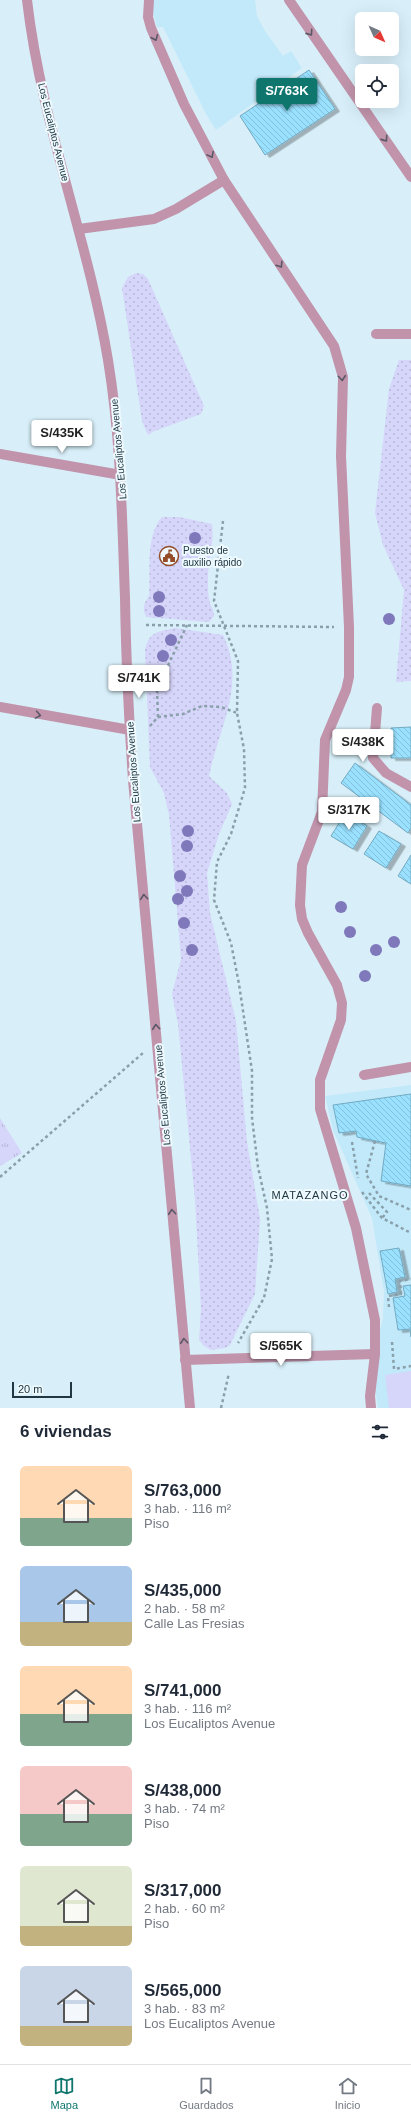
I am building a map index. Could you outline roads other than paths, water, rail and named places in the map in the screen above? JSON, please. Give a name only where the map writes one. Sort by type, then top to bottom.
[{"type":"street","name":"Los Eucaliptos Avenue","points":[[27,0],[48,109],[94,284],[108,362],[121,475],[130,730],[190,1408]]},
{"type":"street","points":[[149,0],[148,17],[155,39],[184,104],[224,180],[334,346],[343,377],[341,456],[349,627],[349,677],[342,700],[325,740],[322,812],[302,865],[300,905],[302,919],[308,933],[337,985],[342,1003],[341,1020],[320,1080],[320,1109],[356,1228],[375,1320],[375,1354],[370,1396],[371,1408]]},
{"type":"street","points":[[289,0],[411,177]]},
{"type":"street","points":[[79,229],[154,218],[176,209],[224,180]]},
{"type":"street","points":[[376,334],[411,334]]},
{"type":"street","points":[[0,454],[121,475]]},
{"type":"street","points":[[0,708],[130,730]]},
{"type":"street","points":[[376,708],[373,758],[386,773],[409,785]]},
{"type":"street","points":[[364,1075],[411,1067]]},
{"type":"street","points":[[185,1360],[234,1357],[375,1354]]},
{"type":"place","name":"Puesto de auxilio rápido","points":[[169,556]]},
{"type":"district","name":"MATAZANGO","points":[[310,1195]]}]
